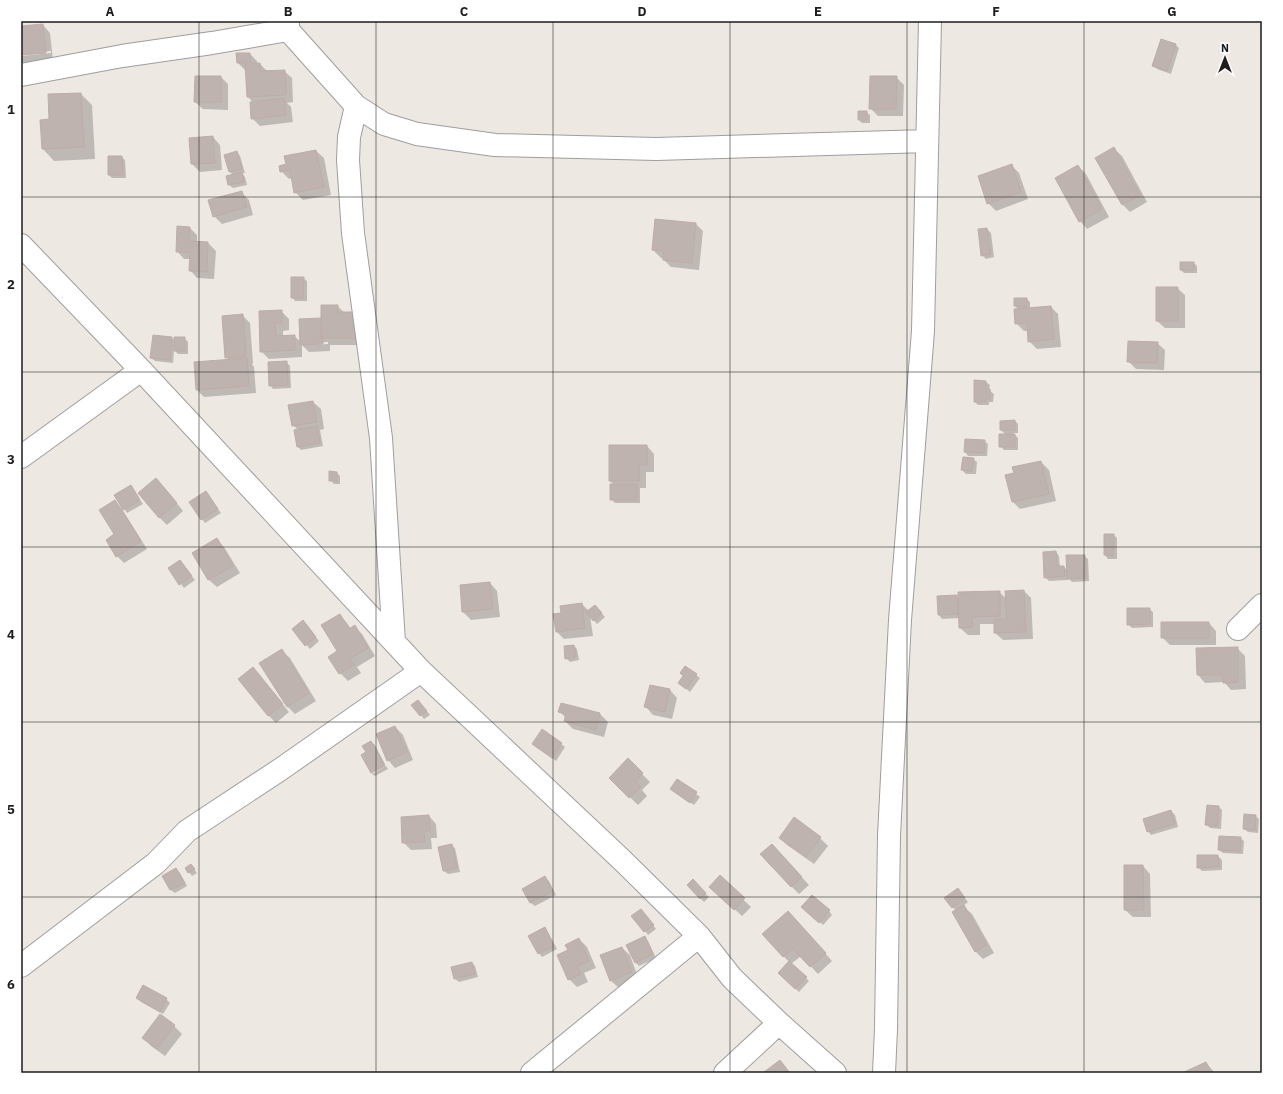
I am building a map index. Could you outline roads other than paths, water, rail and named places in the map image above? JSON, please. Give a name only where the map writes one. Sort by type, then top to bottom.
[{"type":"street","points":[[884,1073],[889,836],[900,620],[923,331],[930,21]]},
{"type":"street","points":[[21,74],[122,56],[212,43],[288,26],[356,106],[384,124],[416,134],[495,145],[656,149],[928,141]]},
{"type":"street","points":[[356,106],[349,137],[348,160],[354,233],[381,438],[394,642]]},
{"type":"street","points":[[21,245],[141,370],[421,671],[623,860],[699,936],[732,978],[835,1073]]},
{"type":"street","points":[[21,457],[141,370]]},
{"type":"street","points":[[1238,629],[1262,606]]},
{"type":"street","points":[[21,966],[156,863],[187,831],[281,769],[421,671]]},
{"type":"street","points":[[532,1073],[699,936]]},
{"type":"street","points":[[725,1073],[779,1022]]}]
